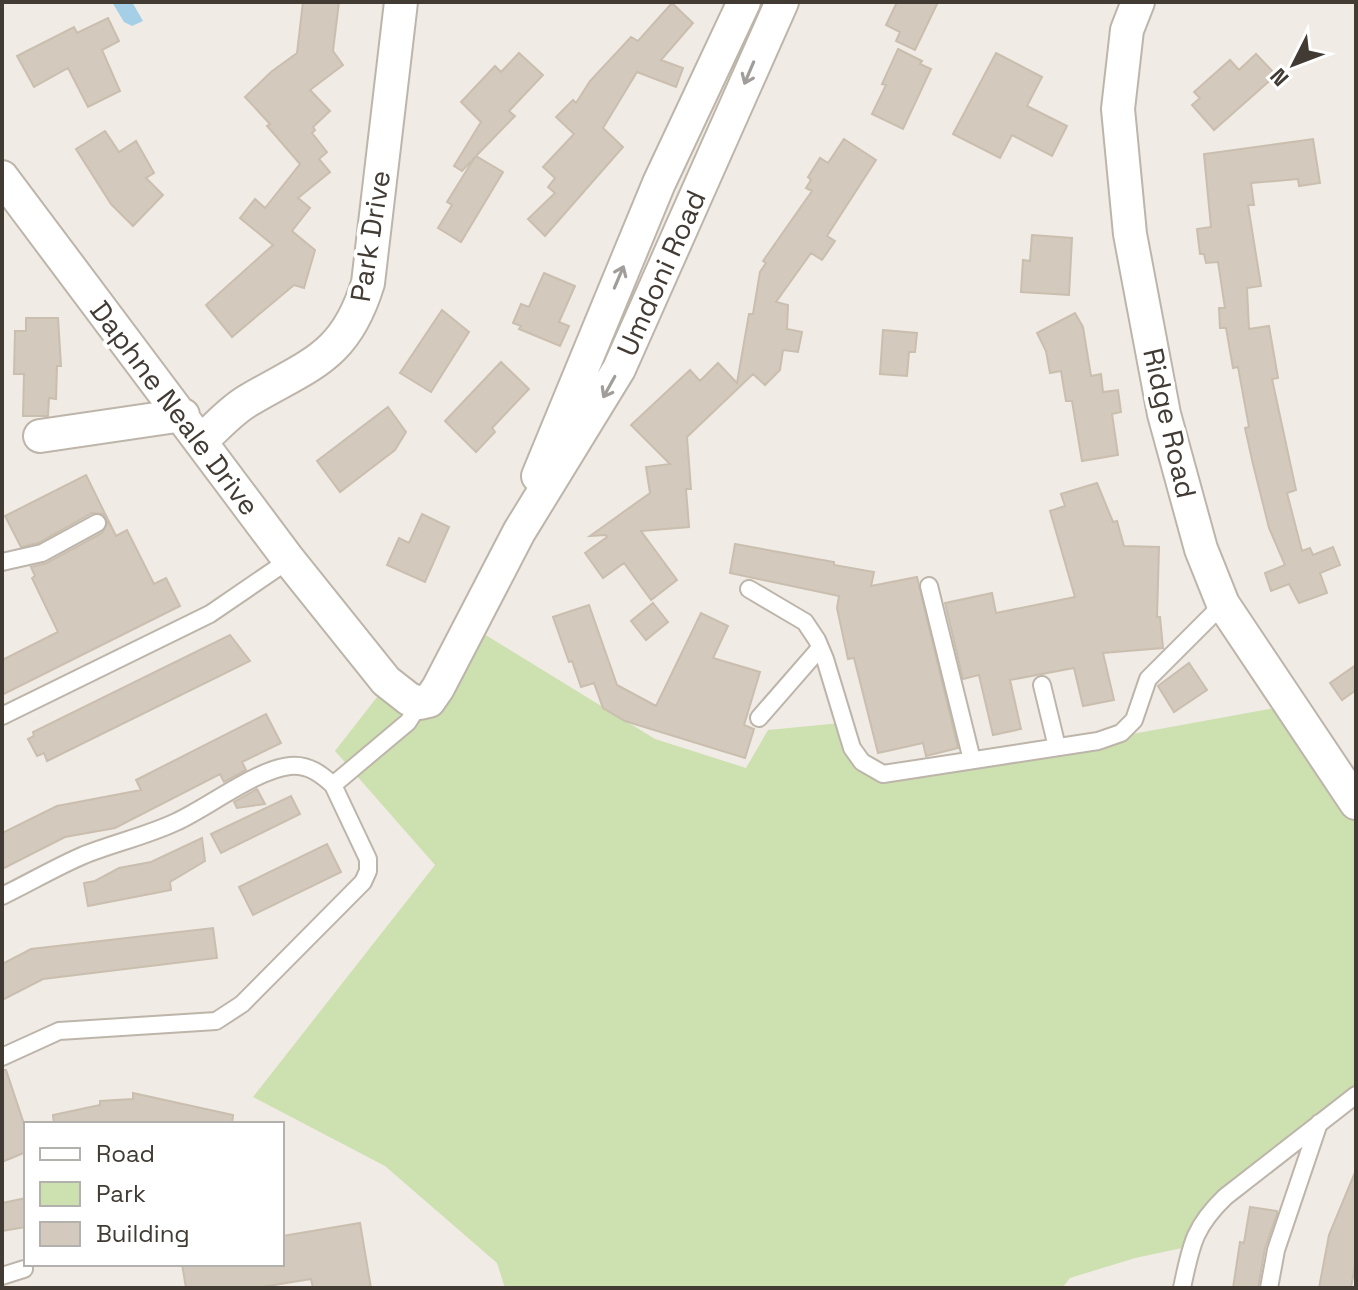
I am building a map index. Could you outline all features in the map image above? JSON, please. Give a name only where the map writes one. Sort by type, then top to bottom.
[{"type":"street","name":"Park Drive","points":[[201,441],[245,402],[317,362],[337,345],[361,307],[368,283],[401,2]]},
{"type":"street","name":"Umdoni Road","points":[[519,532],[551,441],[613,291],[659,183],[744,2]]},
{"type":"street","name":"Umdoni Road","points":[[420,703],[429,701],[438,688],[519,532],[619,369],[782,2]]},
{"type":"street","name":"Ridge Road","points":[[1138,2],[1127,30],[1118,109],[1130,234],[1164,414],[1201,549],[1223,604],[1356,803]]},
{"type":"street","name":"Daphne Neale Drive","points":[[2,177],[350,637],[386,681],[409,699],[420,703]]},
{"type":"street","points":[[40,436],[183,415]]},
{"type":"lane","points":[[2,562],[42,553],[97,523]]},
{"type":"lane","points":[[2,716],[210,614],[289,560]]},
{"type":"lane","points":[[929,586],[972,760]]},
{"type":"lane","points":[[749,589],[805,622],[820,648],[852,748],[862,762],[883,774],[1098,741],[1121,733],[1134,720],[1148,679],[1223,604]]},
{"type":"lane","points":[[759,718],[820,648]]},
{"type":"lane","points":[[1042,685],[1057,747]]},
{"type":"lane","points":[[333,785],[408,722],[420,703]]},
{"type":"lane","points":[[2,896],[85,855],[178,822],[243,784],[287,766],[301,765],[319,772],[333,785],[368,859],[368,871],[363,882],[242,1004],[216,1021],[59,1031],[2,1057]]},
{"type":"lane","points":[[1182,1288],[1192,1241],[1209,1213],[1356,1095]]},
{"type":"lane","points":[[1269,1288],[1276,1250],[1320,1122]]},
{"type":"lane","points":[[2,1276],[24,1269]]},
{"type":"green space","points":[[471,626],[655,739],[746,768],[768,730],[841,723],[862,767],[973,763],[1286,706],[1356,808],[1356,1088],[1221,1195],[1187,1247],[1135,1258],[1070,1278],[1062,1288],[505,1288],[497,1263],[385,1166],[253,1097],[435,865],[335,751],[388,683],[409,702]]},
{"type":"water","points":[[112,2],[132,2],[143,21],[132,26],[124,22]]},
{"type":"building","points":[[303,2],[339,2],[333,51],[343,65],[310,90],[330,111],[313,127],[315,130],[312,133],[327,152],[319,159],[330,172],[298,198],[310,208],[292,231],[315,250],[304,288],[294,285],[232,337],[206,305],[273,245],[240,218],[255,199],[265,208],[300,164],[245,97],[297,53]]},
{"type":"building","points":[[897,2],[938,2],[915,50],[896,41],[900,32],[886,25]]},
{"type":"building","points":[[672,3],[693,23],[661,60],[683,68],[676,87],[637,72],[603,128],[623,147],[545,236],[528,219],[555,193],[548,187],[555,178],[543,167],[574,134],[556,117],[573,100],[576,103],[590,81],[631,37],[638,41]]},
{"type":"building","points":[[108,18],[119,41],[102,50],[120,91],[88,107],[68,68],[34,87],[17,56],[74,27],[77,33]]},
{"type":"building","points":[[898,49],[931,69],[903,129],[872,114]]},
{"type":"building","points":[[519,53],[543,75],[509,111],[515,116],[476,156],[503,172],[461,242],[438,228],[452,205],[447,202],[475,157],[462,171],[454,166],[481,122],[461,102],[495,66],[501,72]]},
{"type":"building","points":[[996,53],[1042,77],[1027,106],[1067,126],[1052,156],[1012,135],[1000,158],[953,134]]},
{"type":"building","points":[[1256,54],[1276,75],[1214,130],[1192,105],[1200,98],[1194,92],[1230,60],[1239,70]]},
{"type":"building","points":[[105,131],[119,152],[136,141],[154,173],[146,178],[163,195],[133,226],[111,204],[76,149]]},
{"type":"building","points":[[844,139],[876,160],[827,236],[835,241],[822,260],[811,253],[776,302],[788,305],[787,329],[802,332],[798,352],[783,350],[780,370],[765,385],[753,374],[687,437],[691,489],[686,489],[689,527],[641,531],[677,580],[651,600],[624,563],[603,578],[585,553],[607,537],[590,536],[650,493],[646,467],[670,464],[631,425],[690,370],[700,381],[718,363],[737,383],[749,314],[753,314],[760,272],[766,263],[763,261],[812,191],[806,188],[811,180],[808,177],[820,158],[828,163]]},
{"type":"building","points":[[1313,139],[1320,183],[1299,186],[1298,179],[1251,183],[1254,205],[1248,205],[1261,286],[1247,288],[1249,329],[1269,326],[1278,378],[1272,379],[1296,490],[1287,493],[1302,551],[1310,548],[1313,555],[1333,547],[1340,565],[1320,573],[1327,593],[1299,603],[1289,584],[1271,591],[1265,573],[1285,565],[1269,528],[1253,464],[1245,428],[1249,427],[1238,367],[1233,368],[1226,328],[1220,328],[1219,308],[1225,308],[1218,262],[1206,263],[1204,254],[1200,254],[1197,229],[1211,227],[1204,154]]},
{"type":"building","points":[[1032,235],[1072,238],[1069,295],[1021,292],[1023,260],[1030,261]]},
{"type":"building","points":[[544,273],[575,286],[559,322],[569,326],[560,346],[519,329],[521,326],[513,323],[521,304],[529,307]]},
{"type":"building","points":[[442,310],[469,332],[431,392],[400,373]]},
{"type":"building","points":[[1075,313],[1083,327],[1091,376],[1101,374],[1103,392],[1118,390],[1121,412],[1112,414],[1118,455],[1082,461],[1072,401],[1066,401],[1061,371],[1050,373],[1046,351],[1037,333]]},
{"type":"building","points":[[26,318],[58,318],[61,366],[57,366],[56,399],[49,398],[48,416],[23,416],[24,374],[14,374],[15,331],[26,331]]},
{"type":"building","points":[[883,330],[917,333],[915,352],[909,352],[907,376],[880,374]]},
{"type":"building","points":[[501,362],[529,389],[492,428],[495,432],[476,452],[445,421]]},
{"type":"building","points":[[388,407],[406,432],[395,450],[340,492],[317,461]]},
{"type":"building","points":[[86,475],[116,536],[127,530],[154,584],[166,578],[180,606],[2,695],[2,660],[58,632],[32,578],[35,576],[31,567],[47,563],[102,533],[108,522],[103,514],[92,513],[38,543],[21,547],[5,516]]},
{"type":"building","points":[[1097,483],[1113,522],[1117,521],[1124,546],[1159,547],[1157,617],[1160,617],[1163,648],[1103,653],[1114,700],[1083,706],[1074,668],[1010,680],[1021,729],[993,735],[979,675],[963,679],[945,603],[992,593],[996,613],[1075,597],[1050,511],[1065,506],[1061,494]]},
{"type":"building","points":[[422,514],[449,527],[425,582],[387,565],[399,538],[409,543]]},
{"type":"building","points":[[735,544],[874,572],[871,586],[917,577],[958,748],[926,756],[923,743],[878,753],[854,658],[848,659],[837,608],[839,596],[730,573]]},
{"type":"building","points":[[653,603],[668,622],[646,640],[631,621]]},
{"type":"building","points":[[589,605],[617,685],[656,706],[701,613],[728,626],[713,658],[760,672],[744,725],[754,729],[745,758],[625,721],[603,708],[594,683],[581,687],[553,617]]},
{"type":"building","points":[[230,635],[250,661],[47,761],[44,753],[37,756],[28,739],[34,736],[33,732]]},
{"type":"building","points":[[1189,663],[1207,690],[1174,712],[1158,686]]},
{"type":"building","points":[[1356,665],[1356,690],[1342,700],[1330,683]]},
{"type":"building","points":[[266,714],[281,743],[242,762],[246,770],[224,782],[220,774],[115,828],[65,837],[2,869],[2,833],[57,806],[141,790],[136,780]]},
{"type":"building","points":[[257,789],[265,804],[237,808],[234,802]]},
{"type":"building","points":[[291,796],[300,814],[221,853],[211,834]]},
{"type":"building","points":[[202,838],[205,861],[170,882],[171,890],[88,906],[84,883],[95,881],[119,868],[151,862]]},
{"type":"building","points":[[327,844],[341,872],[253,915],[239,887]]},
{"type":"building","points":[[213,928],[217,958],[43,979],[2,1000],[2,964],[31,949]]},
{"type":"building","points":[[2,1070],[6,1070],[24,1124],[24,1153],[2,1162]]},
{"type":"building","points":[[133,1093],[233,1115],[232,1122],[54,1122],[53,1115],[100,1105],[100,1101],[133,1099]]},
{"type":"building","points":[[1356,1170],[1356,1260],[1351,1288],[1319,1288],[1329,1235]]},
{"type":"building","points":[[24,1198],[24,1227],[2,1231],[2,1203]]},
{"type":"building","points":[[1250,1207],[1277,1211],[1277,1214],[1265,1248],[1258,1288],[1233,1288],[1240,1242],[1244,1243]]},
{"type":"building","points":[[360,1223],[371,1288],[313,1288],[311,1279],[256,1288],[186,1288],[182,1266],[284,1266],[284,1236]]}]
